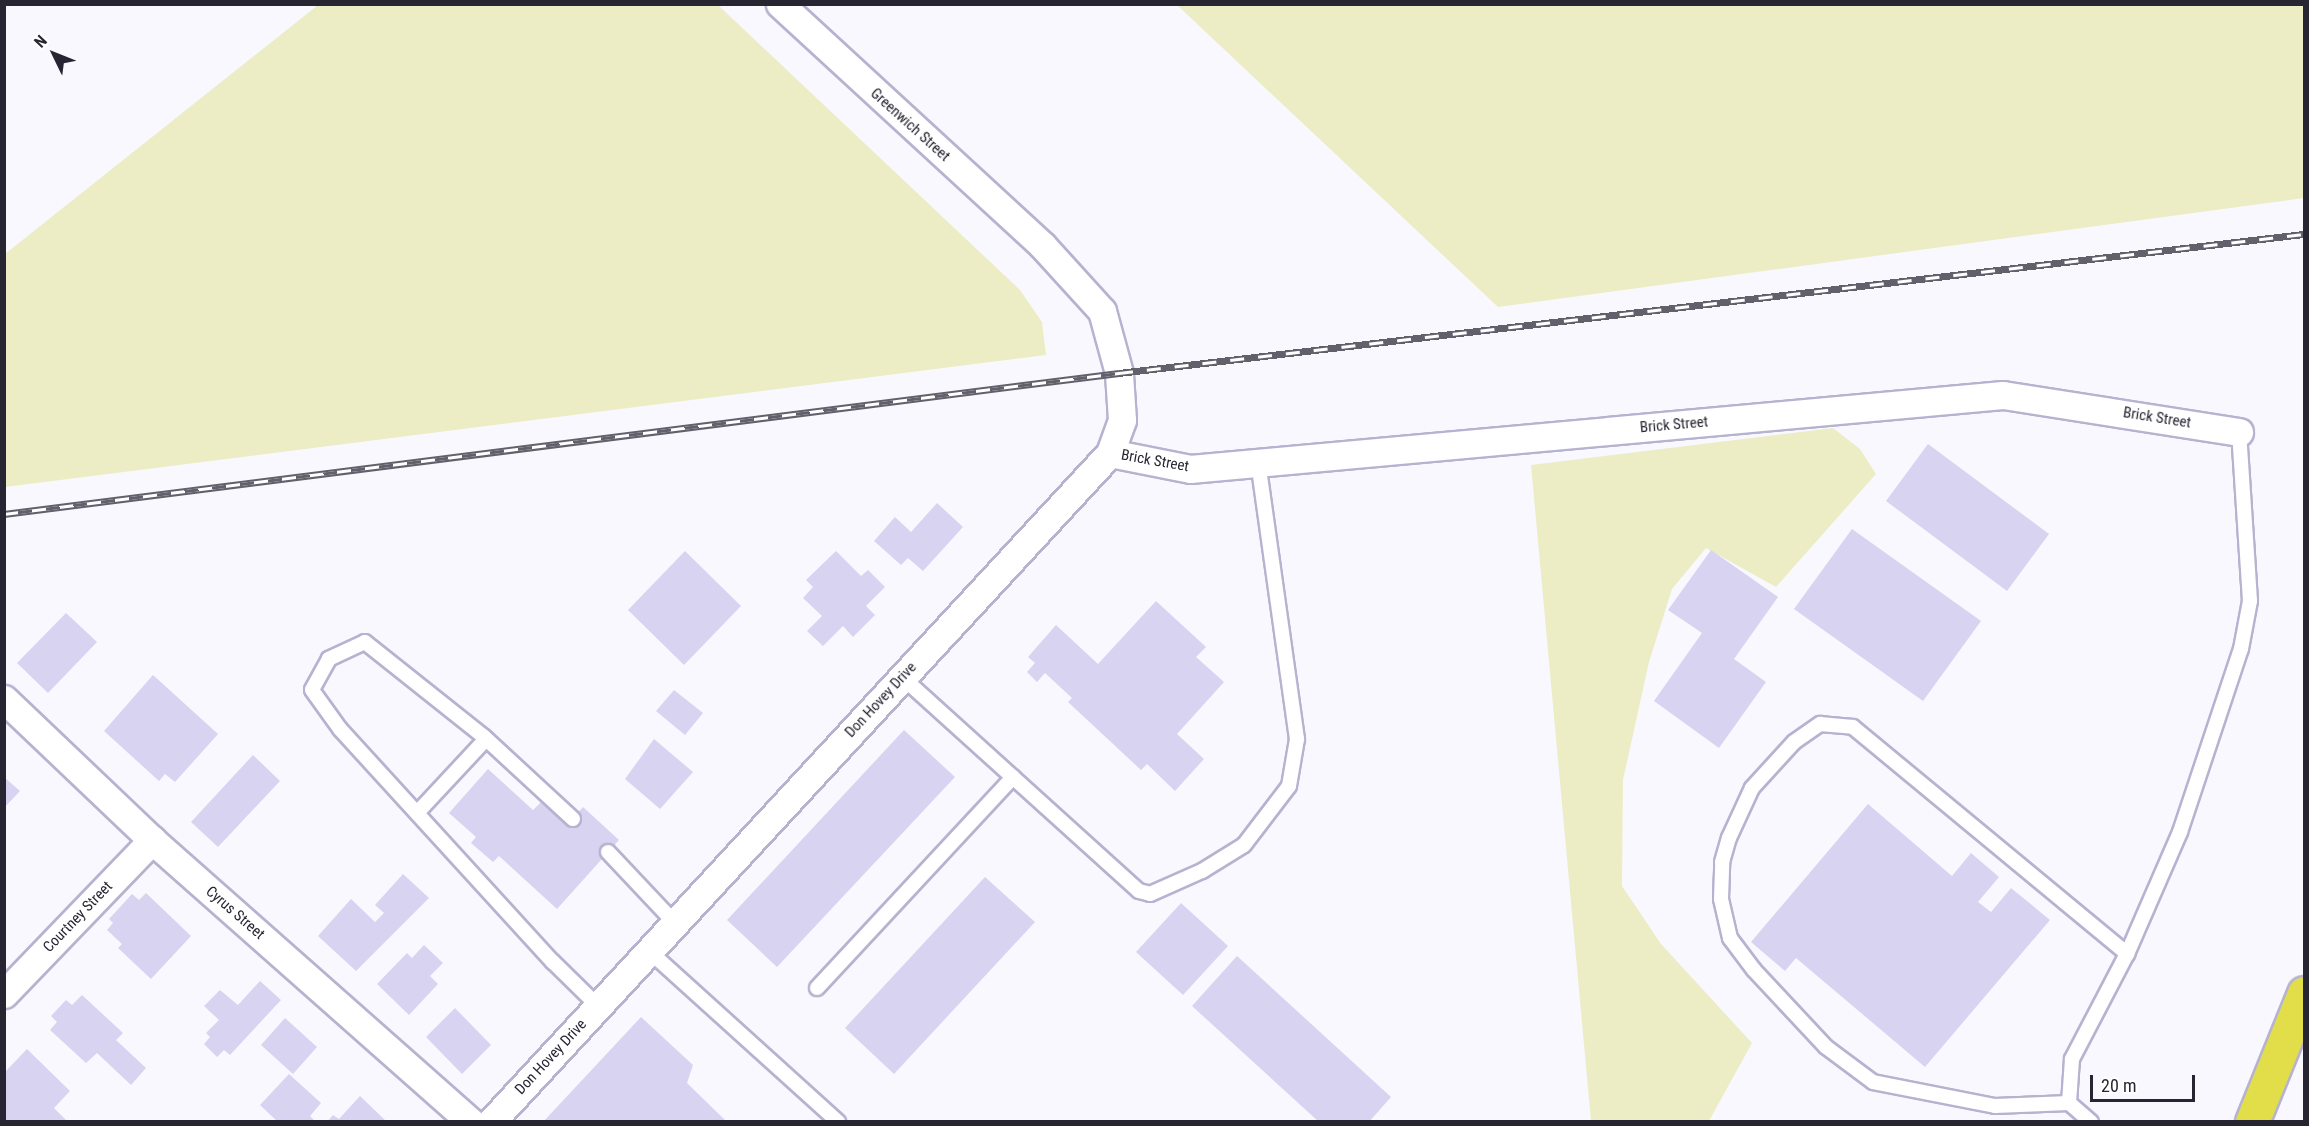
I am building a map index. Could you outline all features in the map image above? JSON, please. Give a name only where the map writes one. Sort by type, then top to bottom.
[{"type":"highway","points":[[2252,1122],[2304,993]]},
{"type":"street","name":"Greenwich Street","points":[[780,4],[1042,245]]},
{"type":"street","name":"Don Hovey Drive","points":[[491,1122],[1110,453],[1122,420],[1119,374],[1102,311],[1042,245]]},
{"type":"street","name":"Brick Street","points":[[1110,453],[1191,469],[2003,395],[2239,432]]},
{"type":"street","name":"Cyrus Street","points":[[4,699],[152,840],[471,1122]]},
{"type":"street","name":"Courtney Street","points":[[4,994],[152,840]]},
{"type":"lane","points":[[2069,1103],[2073,1059],[2127,954],[2180,832],[2241,649],[2250,601],[2239,432]]},
{"type":"lane","points":[[902,677],[1139,891],[1150,894],[1202,871],[1244,845],[1289,786],[1297,739],[1258,463]]},
{"type":"lane","points":[[573,819],[486,739],[365,642],[329,659],[312,690],[340,729],[553,962],[598,1006]]},
{"type":"lane","points":[[2091,1122],[2069,1103],[1995,1106],[1873,1082],[1826,1047],[1754,970],[1730,938],[1720,899],[1722,862],[1729,838],[1752,788],[1794,742],[1820,724],[1853,727],[2127,954]]},
{"type":"lane","points":[[417,813],[486,739]]},
{"type":"lane","points":[[817,988],[1012,777]]},
{"type":"lane","points":[[608,852],[675,923]]},
{"type":"lane","points":[[649,951],[838,1122]]},
{"type":"green space","points":[[318,5],[718,5],[1020,290],[1042,322],[1046,355],[5,487],[5,254]]},
{"type":"green space","points":[[1177,5],[2304,5],[2304,198],[1498,307]]},
{"type":"green space","points":[[1833,428],[1860,449],[1876,474],[1776,587],[1706,548],[1672,589],[1649,662],[1623,780],[1622,886],[1661,944],[1752,1043],[1709,1121],[1591,1121],[1531,465]]},
{"type":"building","points":[[1928,444],[2049,534],[2007,591],[1886,501]]},
{"type":"building","points":[[937,503],[963,527],[923,571],[908,558],[901,565],[874,541],[895,517],[911,532]]},
{"type":"building","points":[[1852,529],[1981,621],[1923,701],[1794,609]]},
{"type":"building","points":[[1711,550],[1778,597],[1734,659],[1766,682],[1719,748],[1654,701],[1702,633],[1668,610]]},
{"type":"building","points":[[685,551],[741,606],[684,665],[628,610]]},
{"type":"building","points":[[836,551],[861,576],[868,570],[885,587],[866,606],[875,615],[853,637],[843,626],[823,646],[807,631],[822,616],[803,598],[813,587],[806,580]]},
{"type":"building","points":[[1156,601],[1206,647],[1196,657],[1224,682],[1177,734],[1204,759],[1175,791],[1147,764],[1141,770],[1068,702],[1072,698],[1045,673],[1037,682],[1027,672],[1035,663],[1028,657],[1056,625],[1098,664]]},
{"type":"building","points":[[66,613],[97,642],[48,693],[17,663]]},
{"type":"building","points":[[153,675],[218,734],[175,782],[165,774],[159,781],[104,731]]},
{"type":"building","points":[[674,690],[703,713],[685,735],[656,711]]},
{"type":"building","points":[[904,730],[955,777],[777,967],[727,920]]},
{"type":"building","points":[[654,739],[693,772],[660,809],[625,779]]},
{"type":"building","points":[[253,755],[280,781],[218,847],[191,822]]},
{"type":"building","points":[[488,769],[533,810],[544,799],[569,822],[583,807],[619,840],[557,909],[499,856],[493,862],[471,843],[476,837],[449,813]]},
{"type":"building","points":[[4,777],[20,791],[4,808]]},
{"type":"building","points":[[1868,804],[1952,876],[1971,853],[1999,877],[1978,902],[1991,912],[2011,888],[2050,920],[1925,1067],[1796,958],[1785,971],[1751,942]]},
{"type":"building","points":[[403,874],[429,898],[356,971],[318,936],[351,899],[375,922],[384,913],[375,905]]},
{"type":"building","points":[[985,877],[1035,922],[894,1074],[845,1028]]},
{"type":"building","points":[[146,893],[191,936],[151,979],[118,948],[122,944],[107,930],[113,923],[109,919],[132,894],[139,900]]},
{"type":"building","points":[[1181,903],[1228,946],[1183,995],[1136,952]]},
{"type":"building","points":[[424,945],[443,963],[430,976],[438,984],[409,1015],[377,984],[407,953],[412,958]]},
{"type":"building","points":[[1237,956],[1391,1097],[1369,1122],[1319,1122],[1192,1006]]},
{"type":"building","points":[[260,981],[281,1000],[230,1055],[224,1050],[217,1057],[204,1044],[210,1037],[206,1033],[219,1020],[204,1006],[220,990],[238,1005]]},
{"type":"building","points":[[82,995],[123,1033],[116,1040],[146,1068],[131,1085],[97,1053],[86,1063],[50,1030],[57,1022],[51,1016],[66,1000],[72,1005]]},
{"type":"building","points":[[455,1008],[491,1045],[462,1074],[426,1037]]},
{"type":"building","points":[[641,1017],[693,1065],[687,1083],[727,1122],[543,1122]]},
{"type":"building","points":[[285,1018],[317,1047],[293,1074],[261,1045]]},
{"type":"building","points":[[27,1049],[70,1091],[54,1108],[68,1122],[4,1122],[4,1073]]},
{"type":"building","points":[[289,1074],[321,1103],[310,1116],[316,1122],[278,1122],[260,1105]]},
{"type":"building","points":[[360,1096],[387,1122],[327,1122],[333,1115],[339,1119]]},
{"type":"railway","points":[[4,514],[1119,373],[2304,234]]}]
